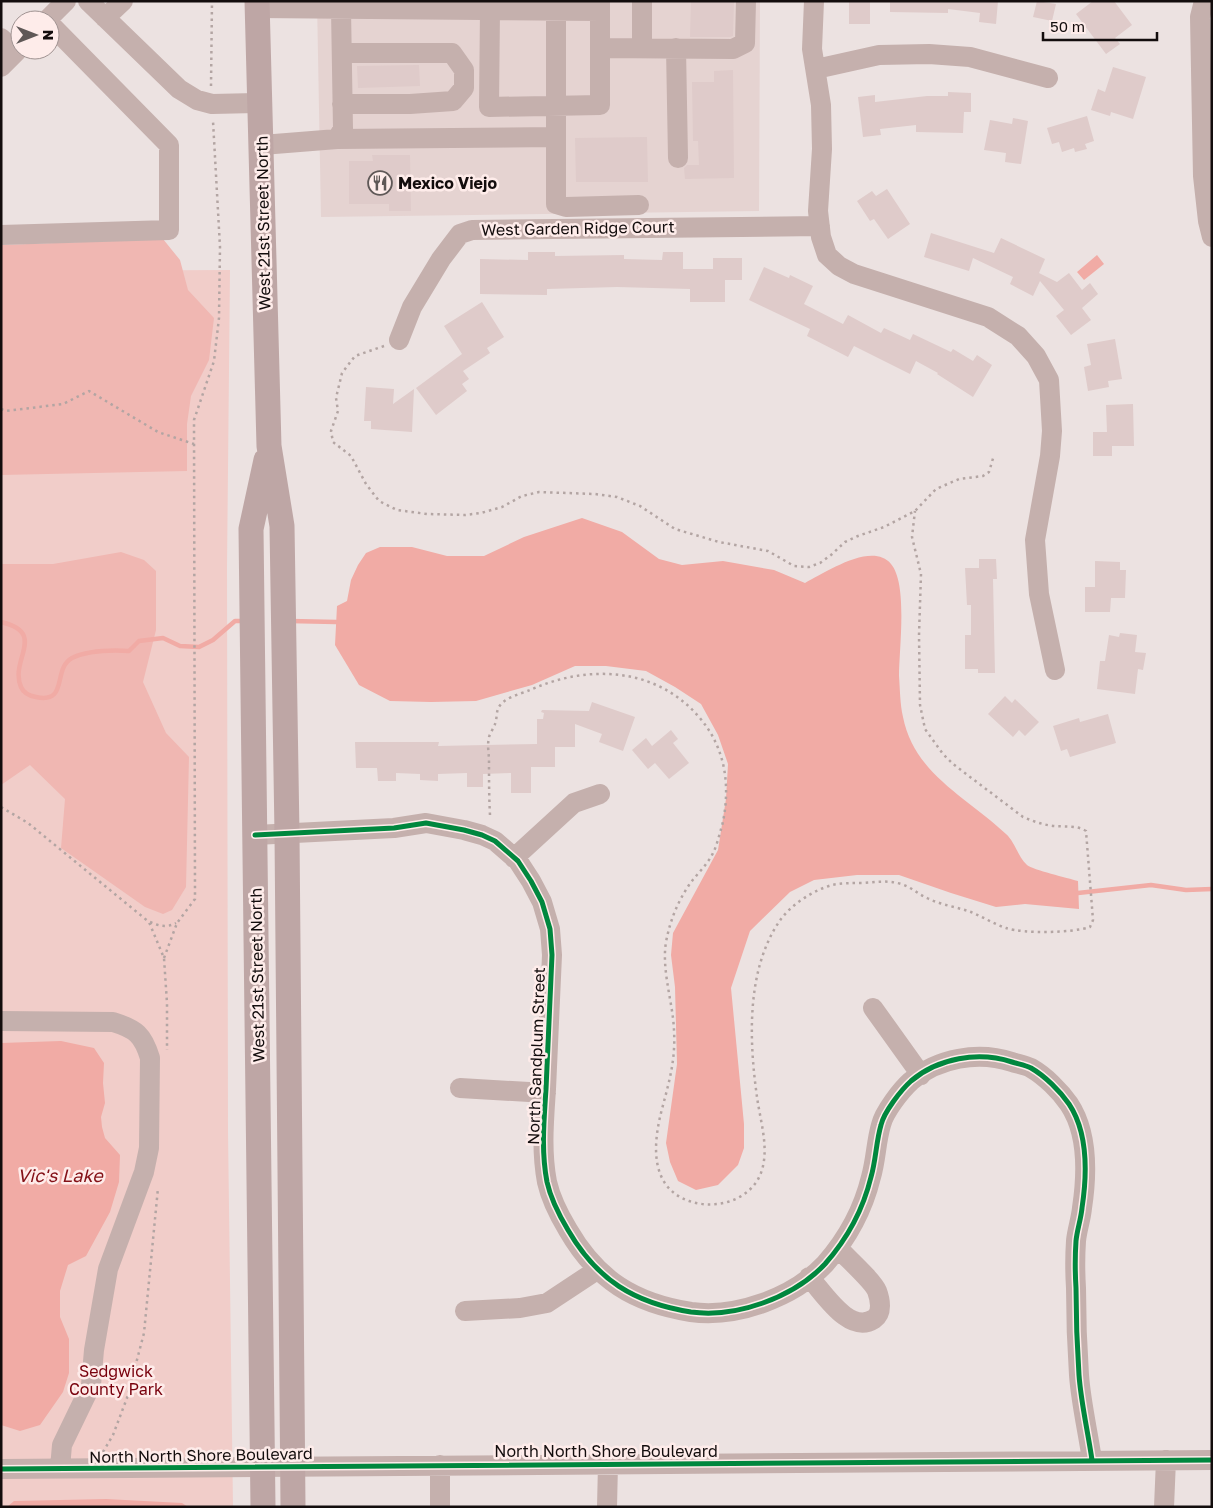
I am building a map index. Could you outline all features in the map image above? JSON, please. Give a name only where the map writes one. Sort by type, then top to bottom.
[{"type":"main road","name":"West 21st Street North","points":[[257,5],[269,446],[282,526],[287,834],[293,1507]]},
{"type":"main road","name":"West 21st Street North","points":[[263,1507],[252,529],[269,446]]},
{"type":"street","points":[[57,10],[66,1]]},
{"type":"street","points":[[88,1],[179,89],[197,100],[212,104],[260,103]]},
{"type":"street","points":[[105,18],[123,1]]},
{"type":"street","points":[[642,1],[642,48]]},
{"type":"street","points":[[600,48],[733,49],[745,43],[746,1]]},
{"type":"street","points":[[814,1],[812,50],[821,106],[822,149],[818,211],[827,255],[839,266],[854,274],[988,317],[1018,336],[1036,356],[1049,380],[1052,431],[1035,540],[1039,594],[1055,670]]},
{"type":"street","points":[[1204,1],[1200,17],[1203,176],[1208,221],[1212,237]]},
{"type":"street","points":[[257,5],[463,6],[490,10],[556,11],[600,6],[600,105],[489,108],[490,10]]},
{"type":"street","points":[[337,139],[343,129],[342,53],[351,6]]},
{"type":"street","points":[[556,11],[556,204],[566,207],[639,205]]},
{"type":"street","points":[[1,235],[169,230],[169,145],[60,34]]},
{"type":"street","points":[[676,48],[678,158]]},
{"type":"street","points":[[1,67],[10,50]]},
{"type":"street","points":[[342,53],[452,53],[464,70],[464,88],[453,101],[410,104],[342,104]]},
{"type":"street","points":[[816,69],[879,55],[929,54],[970,57],[1048,78]]},
{"type":"street","points":[[262,145],[337,139],[556,137]]},
{"type":"street","name":"West Garden Ridge Court","points":[[399,340],[412,307],[441,258],[460,234],[472,230],[820,226]]},
{"type":"street","points":[[514,858],[574,803],[600,794]]},
{"type":"street","name":"North Sandplum Street","points":[[255,835],[394,828],[426,823],[482,835],[495,841],[518,861],[542,902],[550,929],[552,955],[543,1143],[546,1178],[552,1201],[575,1242],[597,1270],[619,1287],[672,1309],[705,1314],[738,1311],[768,1302],[795,1288],[822,1267],[846,1238],[863,1205],[871,1177],[881,1121],[911,1081],[937,1064],[966,1057],[998,1058],[1030,1068],[1054,1087],[1071,1106],[1082,1134],[1085,1159],[1082,1207],[1076,1241],[1076,1286],[1079,1377],[1092,1460]]},
{"type":"street","points":[[873,1008],[921,1075]]},
{"type":"street","points":[[1,1021],[113,1022],[127,1026],[138,1033],[146,1044],[150,1058],[149,1148],[144,1172],[108,1269],[94,1350],[91,1385],[62,1445],[60,1468]]},
{"type":"street","points":[[460,1088],[546,1093]]},
{"type":"street","points":[[810,1277],[839,1312],[850,1320],[867,1323],[877,1317],[880,1308],[876,1289],[838,1248]]},
{"type":"street","points":[[465,1311],[520,1308],[547,1303],[597,1270]]},
{"type":"street","points":[[1164,1507],[1166,1460]]},
{"type":"street","name":"North North Shore Boulevard","points":[[1,1469],[1212,1460]]},
{"type":"street","points":[[607,1507],[608,1464]]},
{"type":"street","points":[[440,1465],[440,1507]]},
{"type":"path","points":[[164,958],[177,923],[195,899],[194,420],[214,361],[219,318],[220,246],[212,104],[212,1]]},
{"type":"path","points":[[399,340],[354,356],[342,373],[336,398],[338,411],[331,431],[333,442],[351,456],[366,484],[379,501],[397,510],[427,514],[465,515],[495,509],[522,496],[539,492],[617,496],[640,506],[675,529],[719,542],[768,551],[794,566],[809,567],[820,563],[845,542],[884,527],[914,511],[936,489],[960,480],[983,476],[989,472],[994,455]]},
{"type":"path","points":[[1,409],[6,411],[63,404],[88,391],[158,432],[194,444]]},
{"type":"path","points":[[490,815],[489,737],[496,724],[498,709],[502,702],[538,686],[585,674],[608,673],[626,675],[647,682],[687,704],[709,729],[724,766],[728,793],[718,840],[712,856],[689,885],[672,914],[670,923],[666,948],[675,1047],[674,1066],[659,1119],[655,1142],[656,1158],[661,1176],[668,1188],[679,1197],[706,1205],[736,1199],[746,1192],[761,1173],[764,1161],[764,1146],[755,1087],[752,1000],[756,976],[772,935],[783,916],[794,905],[816,892],[836,884],[884,881],[908,886],[924,897],[1019,931],[1058,932],[1085,929],[1090,927],[1093,920],[1086,831],[1080,827],[1052,826],[1034,822],[1023,817],[953,764],[943,754],[925,729],[920,705],[919,635],[921,574],[912,537],[914,511]]},
{"type":"path","points":[[1,807],[28,823],[149,922],[163,926],[177,923]]},
{"type":"path","points":[[149,922],[164,958],[167,1003],[167,1050]]},
{"type":"path","points":[[95,1468],[113,1435],[127,1398],[144,1333],[158,1185]]},
{"type":"shaded area","points":[[317,1],[760,1],[759,211],[321,217]]},
{"type":"shaded area","points":[[163,239],[180,260],[188,290],[214,318],[209,360],[191,396],[187,424],[187,471],[1,475],[1,245]]},
{"type":"shaded area","points":[[121,552],[144,560],[156,571],[156,630],[143,682],[166,733],[189,757],[186,887],[172,910],[163,914],[145,907],[61,848],[65,799],[30,765],[1,785],[1,564],[53,564]]},
{"type":"green space","name":"Sedgwick County Park","points":[[230,270],[227,568],[228,1132],[233,1507],[1,1507],[1,271]]},
{"type":"water","points":[[1097,255],[1104,264],[1084,280],[1077,272]]},
{"type":"water","points":[[582,518],[622,532],[659,559],[682,565],[723,561],[774,570],[805,583],[848,561],[872,556],[883,558],[891,564],[896,573],[899,586],[901,601],[899,676],[901,707],[909,737],[918,754],[930,770],[944,783],[1006,834],[1027,865],[1078,881],[1079,909],[1025,904],[996,907],[899,875],[857,875],[814,880],[790,892],[750,931],[731,988],[744,1124],[744,1148],[738,1165],[718,1185],[696,1190],[678,1181],[670,1162],[666,1143],[677,1064],[675,987],[671,955],[673,933],[718,850],[726,799],[728,764],[718,735],[701,704],[646,671],[606,666],[575,666],[532,685],[476,701],[390,701],[359,685],[335,645],[337,606],[347,601],[351,580],[366,553],[380,547],[412,547],[447,556],[484,556],[524,537]]},
{"type":"water","name":"Vic's Lake","points":[[61,1041],[94,1048],[104,1063],[105,1103],[101,1117],[102,1127],[105,1138],[120,1155],[119,1182],[110,1212],[86,1256],[68,1265],[60,1291],[60,1317],[69,1339],[69,1373],[63,1392],[40,1425],[20,1431],[1,1425],[1,1043]]},
{"type":"water","points":[[106,1499],[182,1503],[188,1507],[7,1507],[14,1501]]},
{"type":"building","points":[[691,1],[734,1],[733,36],[690,37]]},
{"type":"building","points":[[849,1],[870,1],[870,24],[849,24]]},
{"type":"building","points":[[890,1],[998,1],[996,24],[979,22],[980,13],[948,9],[948,13],[890,12]]},
{"type":"building","points":[[1037,1],[1056,4],[1052,21],[1033,17]]},
{"type":"building","points":[[1093,1],[1114,1],[1132,25],[1115,38],[1120,44],[1106,54],[1076,14]]},
{"type":"building","points":[[419,65],[420,86],[358,88],[357,66]]},
{"type":"building","points":[[1113,67],[1146,77],[1133,119],[1111,112],[1110,116],[1091,110],[1098,89],[1105,92]]},
{"type":"building","points":[[733,70],[734,178],[685,179],[684,168],[687,165],[699,165],[698,141],[693,141],[692,82],[714,82],[714,71]]},
{"type":"building","points":[[948,92],[971,93],[971,112],[964,112],[963,133],[916,132],[916,125],[880,129],[881,135],[863,137],[858,97],[875,95],[875,102],[927,96],[948,96]]},
{"type":"building","points":[[1087,116],[1094,141],[1085,144],[1087,149],[1075,152],[1074,148],[1062,152],[1059,142],[1052,144],[1047,128]]},
{"type":"building","points":[[1013,118],[1028,121],[1021,164],[1005,162],[1006,153],[984,150],[990,120],[1012,124]]},
{"type":"building","points":[[647,137],[648,182],[576,182],[575,138]]},
{"type":"building","name":"Mexico Viejo","points":[[372,155],[410,155],[411,211],[389,211],[389,204],[349,204],[349,161],[373,161]]},
{"type":"building","points":[[887,189],[910,224],[888,239],[874,219],[870,221],[857,201],[872,191],[876,196]]},
{"type":"building","points":[[931,233],[994,253],[1001,238],[1045,259],[1039,273],[1057,282],[1069,273],[1082,290],[1090,283],[1098,294],[1082,308],[1091,320],[1071,335],[1056,316],[1064,310],[1040,281],[1033,296],[1010,284],[1013,277],[973,258],[969,271],[924,257]]},
{"type":"building","points":[[528,252],[555,252],[555,256],[624,255],[624,259],[662,260],[663,252],[683,252],[683,269],[713,269],[713,258],[742,258],[742,280],[725,280],[725,302],[690,302],[690,289],[617,287],[547,289],[547,295],[480,294],[480,259],[528,260]]},
{"type":"building","points":[[764,267],[789,278],[790,275],[813,286],[804,304],[843,324],[848,315],[881,333],[884,328],[910,340],[913,334],[951,352],[953,349],[973,361],[977,355],[992,365],[973,397],[938,373],[916,361],[910,374],[854,346],[848,357],[807,336],[810,329],[749,300]]},
{"type":"building","points":[[482,302],[504,337],[487,348],[490,353],[463,371],[469,379],[462,384],[467,391],[436,415],[416,388],[462,354],[444,326]]},
{"type":"building","points":[[1115,339],[1122,379],[1108,381],[1109,387],[1088,391],[1084,367],[1091,365],[1087,344]]},
{"type":"building","points":[[366,387],[394,389],[393,404],[414,389],[412,432],[371,429],[371,421],[364,421]]},
{"type":"building","points":[[1133,404],[1134,446],[1112,446],[1112,456],[1093,456],[1093,432],[1107,432],[1106,405]]},
{"type":"building","points":[[979,559],[996,559],[997,579],[993,579],[995,673],[978,673],[978,669],[965,669],[965,635],[971,635],[971,605],[967,605],[965,568],[979,568]]},
{"type":"building","points":[[1095,561],[1120,562],[1120,570],[1126,570],[1125,598],[1111,598],[1110,612],[1085,612],[1085,587],[1095,587]]},
{"type":"building","points":[[1120,633],[1137,635],[1135,652],[1146,653],[1143,670],[1138,669],[1135,694],[1097,689],[1100,661],[1105,661],[1109,635],[1119,637]]},
{"type":"building","points":[[1005,696],[1012,703],[1015,699],[1039,722],[1025,736],[1019,730],[1013,737],[988,714]]},
{"type":"building","points":[[592,702],[635,717],[623,751],[599,742],[602,734],[575,724],[575,747],[555,747],[555,767],[531,767],[531,793],[511,793],[511,773],[483,774],[483,787],[467,787],[467,773],[438,774],[438,781],[420,780],[420,774],[396,773],[396,781],[378,781],[377,768],[356,768],[355,742],[439,742],[438,746],[537,744],[537,719],[543,719],[544,713],[541,712],[542,710],[589,711]]},
{"type":"building","points":[[1108,714],[1116,743],[1070,757],[1067,749],[1061,751],[1053,726],[1079,718],[1080,722]]},
{"type":"building","points":[[671,730],[678,739],[673,743],[689,763],[669,779],[655,763],[648,769],[632,750],[646,738],[652,746]]},
{"type":"waterway","points":[[1,622],[15,627],[22,633],[25,640],[19,667],[22,689],[25,693],[32,696],[46,698],[57,691],[66,663],[79,655],[100,651],[129,651],[139,641],[163,638],[180,646],[199,647],[213,640],[235,621],[245,621]]},
{"type":"waterway","points":[[290,621],[336,622]]},
{"type":"waterway","points":[[1078,893],[1151,885],[1186,890],[1212,889]]},
{"type":"cycle path","points":[[255,835],[394,828],[426,823],[482,835],[495,841],[518,861],[542,902],[550,929],[552,955],[544,1136],[545,1170],[549,1189],[565,1224],[579,1248],[591,1263],[619,1286],[635,1295],[671,1308],[708,1313],[726,1312],[763,1303],[797,1287],[825,1264],[853,1224],[864,1201],[874,1164],[879,1131],[886,1114],[903,1090],[922,1073],[946,1062],[972,1057],[986,1057],[1026,1066],[1042,1075],[1057,1089],[1076,1116],[1085,1155],[1085,1182],[1075,1252],[1076,1321],[1080,1386],[1092,1460]]},
{"type":"cycle path","points":[[1,1469],[1212,1460]]},
{"type":"place","name":"Mexico Viejo","points":[[380,183]]}]
